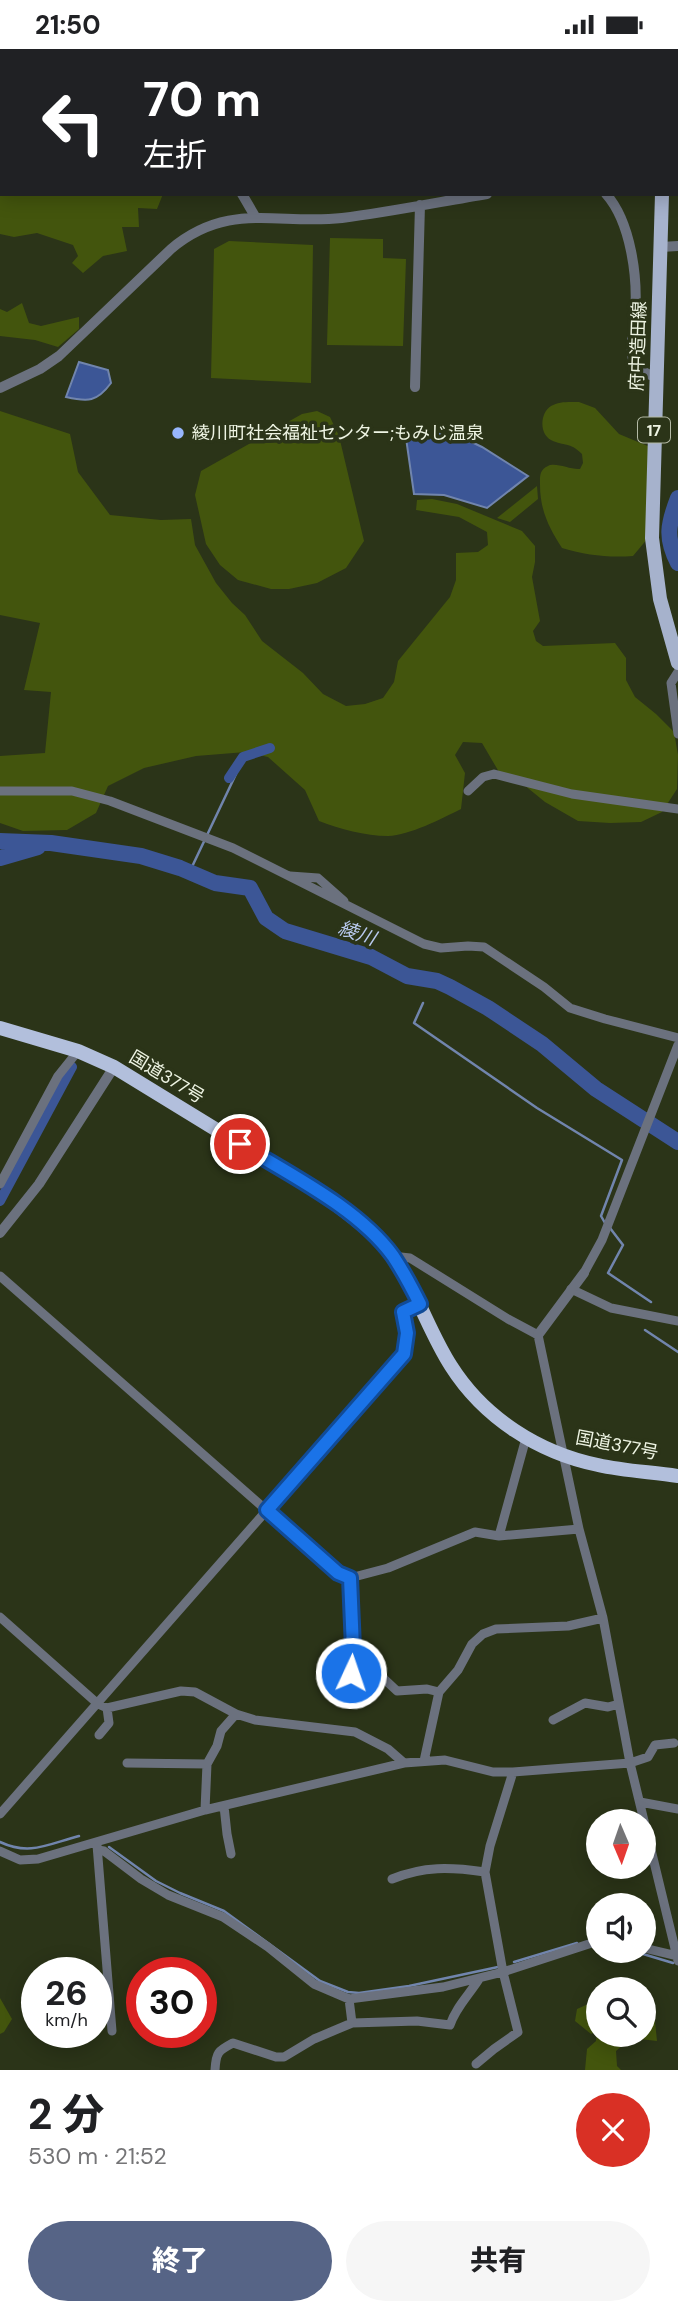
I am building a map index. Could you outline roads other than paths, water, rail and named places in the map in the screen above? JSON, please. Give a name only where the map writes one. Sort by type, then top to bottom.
[{"type":"highway","name":"国道377号","points":[[0,1028],[78,1051],[114,1067],[326,1197],[355,1219],[392,1256],[451,1366],[465,1385],[491,1412],[526,1438],[563,1454],[599,1465],[678,1476]]},
{"type":"main road","name":"府中造田線","points":[[662,196],[669,247],[656,377],[652,516],[654,556],[666,622],[678,663]]},
{"type":"street","points":[[244,196],[256,218]]},
{"type":"street","points":[[0,388],[40,369],[71,347],[171,249],[188,236],[214,223],[256,218],[340,218],[475,196]]},
{"type":"street","points":[[608,196],[620,217],[634,269],[636,307],[632,358],[641,371],[656,377]]},
{"type":"street","points":[[415,387],[420,205]]},
{"type":"street","points":[[678,672],[671,683],[678,734]]},
{"type":"street","points":[[468,791],[483,777],[494,774],[572,794],[678,809]]},
{"type":"street","points":[[0,791],[72,791],[110,801],[233,848],[285,875],[318,878],[345,902],[346,906],[424,943],[441,948],[484,947],[570,1008],[678,1038]]},
{"type":"street","points":[[678,1045],[602,1240],[584,1273],[538,1335],[579,1529],[603,1618],[630,1763],[678,1959]]},
{"type":"street","points":[[0,1184],[58,1076],[78,1051]]},
{"type":"street","points":[[0,1233],[38,1184],[114,1067]]},
{"type":"street","points":[[392,1256],[403,1256],[418,1262],[538,1335]]},
{"type":"street","points":[[0,1276],[338,1573],[350,1578],[387,1568],[475,1532],[499,1536],[579,1529]]},
{"type":"street","points":[[571,1289],[611,1308],[678,1321]]},
{"type":"street","points":[[0,1814],[404,1354],[407,1333],[403,1312],[420,1304]]},
{"type":"street","points":[[499,1536],[526,1438]]},
{"type":"street","points":[[350,1578],[353,1648],[351,1673],[381,1676],[397,1691],[427,1689],[439,1692]]},
{"type":"street","points":[[0,1617],[107,1708],[181,1691],[195,1692],[236,1714],[256,1720],[355,1733],[388,1749],[404,1763]]},
{"type":"street","points":[[424,1761],[439,1692],[458,1670],[472,1644],[483,1634],[496,1629],[568,1626],[603,1618]]},
{"type":"street","points":[[553,1720],[585,1703],[608,1707],[619,1704]]},
{"type":"street","points":[[99,1735],[109,1723],[107,1708]]},
{"type":"street","points":[[205,1810],[207,1764],[217,1746],[221,1731],[236,1714]]},
{"type":"street","points":[[0,1851],[20,1860],[38,1859],[97,1846],[111,1837],[205,1810],[404,1763],[445,1760],[493,1772],[513,1772],[630,1763],[648,1757],[655,1745],[674,1743]]},
{"type":"street","points":[[127,1763],[207,1764]]},
{"type":"street","points":[[476,2064],[518,2032],[503,1972],[485,1871],[513,1772]]},
{"type":"street","points":[[640,1802],[678,1809]]},
{"type":"street","points":[[224,1806],[231,1854]]},
{"type":"street","points":[[97,1846],[141,1879],[168,1895],[223,1917],[268,1947],[314,1984],[349,1999],[402,1994],[479,1979],[586,1945]]},
{"type":"street","points":[[97,1846],[105,1957]]},
{"type":"street","points":[[392,1879],[411,1871],[451,1867],[485,1871]]},
{"type":"street","points":[[656,1952],[678,1959]]},
{"type":"street","points":[[215,2070],[216,2055],[233,2043],[276,2057],[284,2057],[314,2039],[352,2023],[417,2021],[450,2025],[454,2011],[479,1979]]},
{"type":"street","points":[[349,1999],[352,2023]]},
{"type":"water","points":[[79,362],[108,370],[111,383],[92,399],[66,397]]},
{"type":"water","points":[[436,433],[459,436],[528,476],[487,508],[444,495],[414,494],[406,438]]},
{"type":"waterway","points":[[678,498],[669,531],[671,546],[678,563]]},
{"type":"waterway","points":[[229,778],[243,757],[270,748]]},
{"type":"waterway","points":[[190,871],[236,774],[236,766]]},
{"type":"waterway","name":"綾川","points":[[0,841],[51,843],[141,856],[215,883],[250,888],[266,918],[285,931],[371,957],[407,976],[437,981],[450,987],[488,1008],[542,1044],[596,1089],[678,1142]]},
{"type":"waterway","points":[[0,858],[38,847]]},
{"type":"waterway","points":[[423,1003],[414,1023],[537,1108],[622,1160],[601,1216],[605,1223]]},
{"type":"waterway","points":[[0,1201],[72,1067]]},
{"type":"waterway","points":[[610,1228],[623,1245],[608,1273],[651,1302]]},
{"type":"waterway","points":[[645,1330],[678,1352]]},
{"type":"waterway","points":[[0,1842],[30,1848],[79,1836]]},
{"type":"waterway","points":[[109,1847],[156,1881],[224,1911],[320,1981],[348,1992],[409,1986],[498,1967]]},
{"type":"waterway","points":[[514,1962],[577,1943]]},
{"type":"waterway","points":[[656,1958],[673,1963]]},
{"type":"place","name":"綾川町社会福祉センター;もみじ温泉","points":[[178,433]]}]
